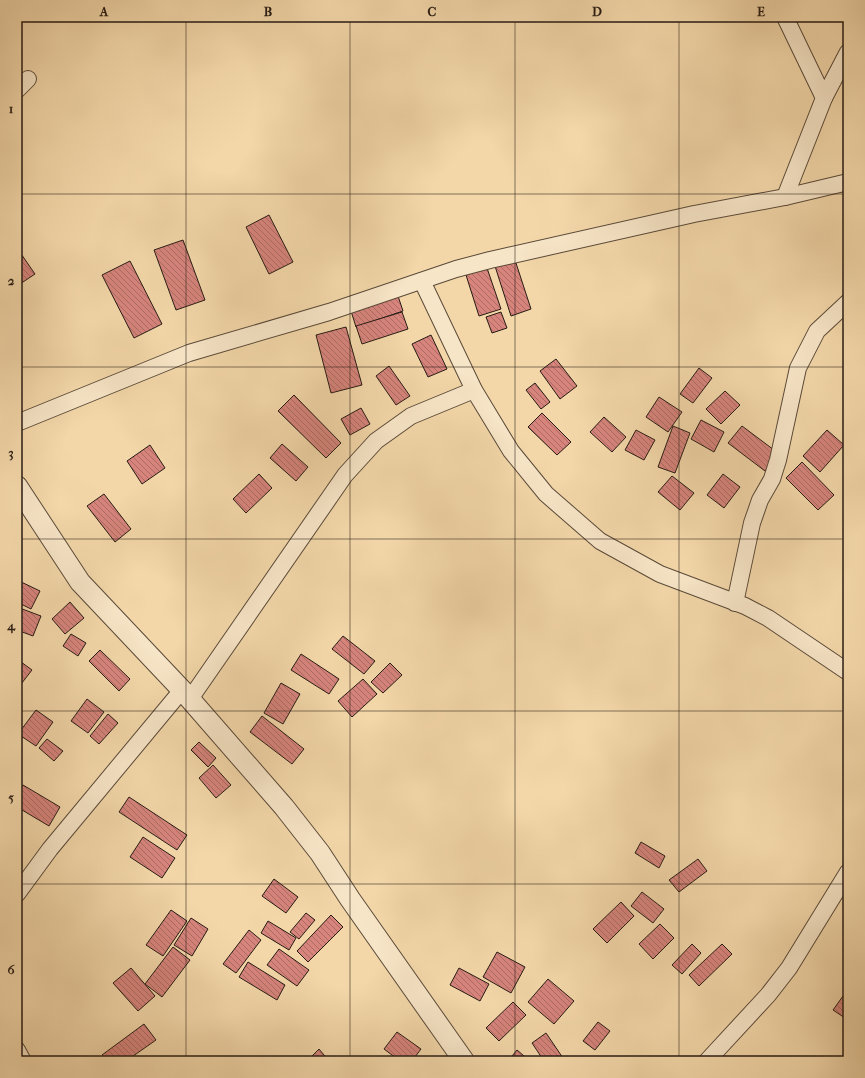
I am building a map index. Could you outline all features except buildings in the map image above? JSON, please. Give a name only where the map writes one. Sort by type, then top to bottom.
[{"type":"street","points":[[785,17],[824,98]]},
{"type":"street","points":[[785,197],[824,98],[848,52]]},
{"type":"street","points":[[17,423],[189,353],[329,312],[490,260],[694,214],[785,197],[848,182]]},
{"type":"street","points":[[422,281],[474,390],[516,457],[546,494],[600,541],[660,574],[735,603],[768,618],[848,672]]},
{"type":"street","points":[[735,603],[752,523],[760,500],[772,479],[778,460],[798,368],[816,331],[848,302]]},
{"type":"street","points":[[17,894],[50,849],[186,695],[345,474],[376,442],[411,416],[474,390]]},
{"type":"street","points":[[17,486],[80,582],[186,695],[284,807],[320,853],[350,899],[464,1061]]},
{"type":"street","points":[[707,1061],[768,995],[789,968],[848,872]]},
{"type":"street","points":[[17,1050],[23,1061]]}]
